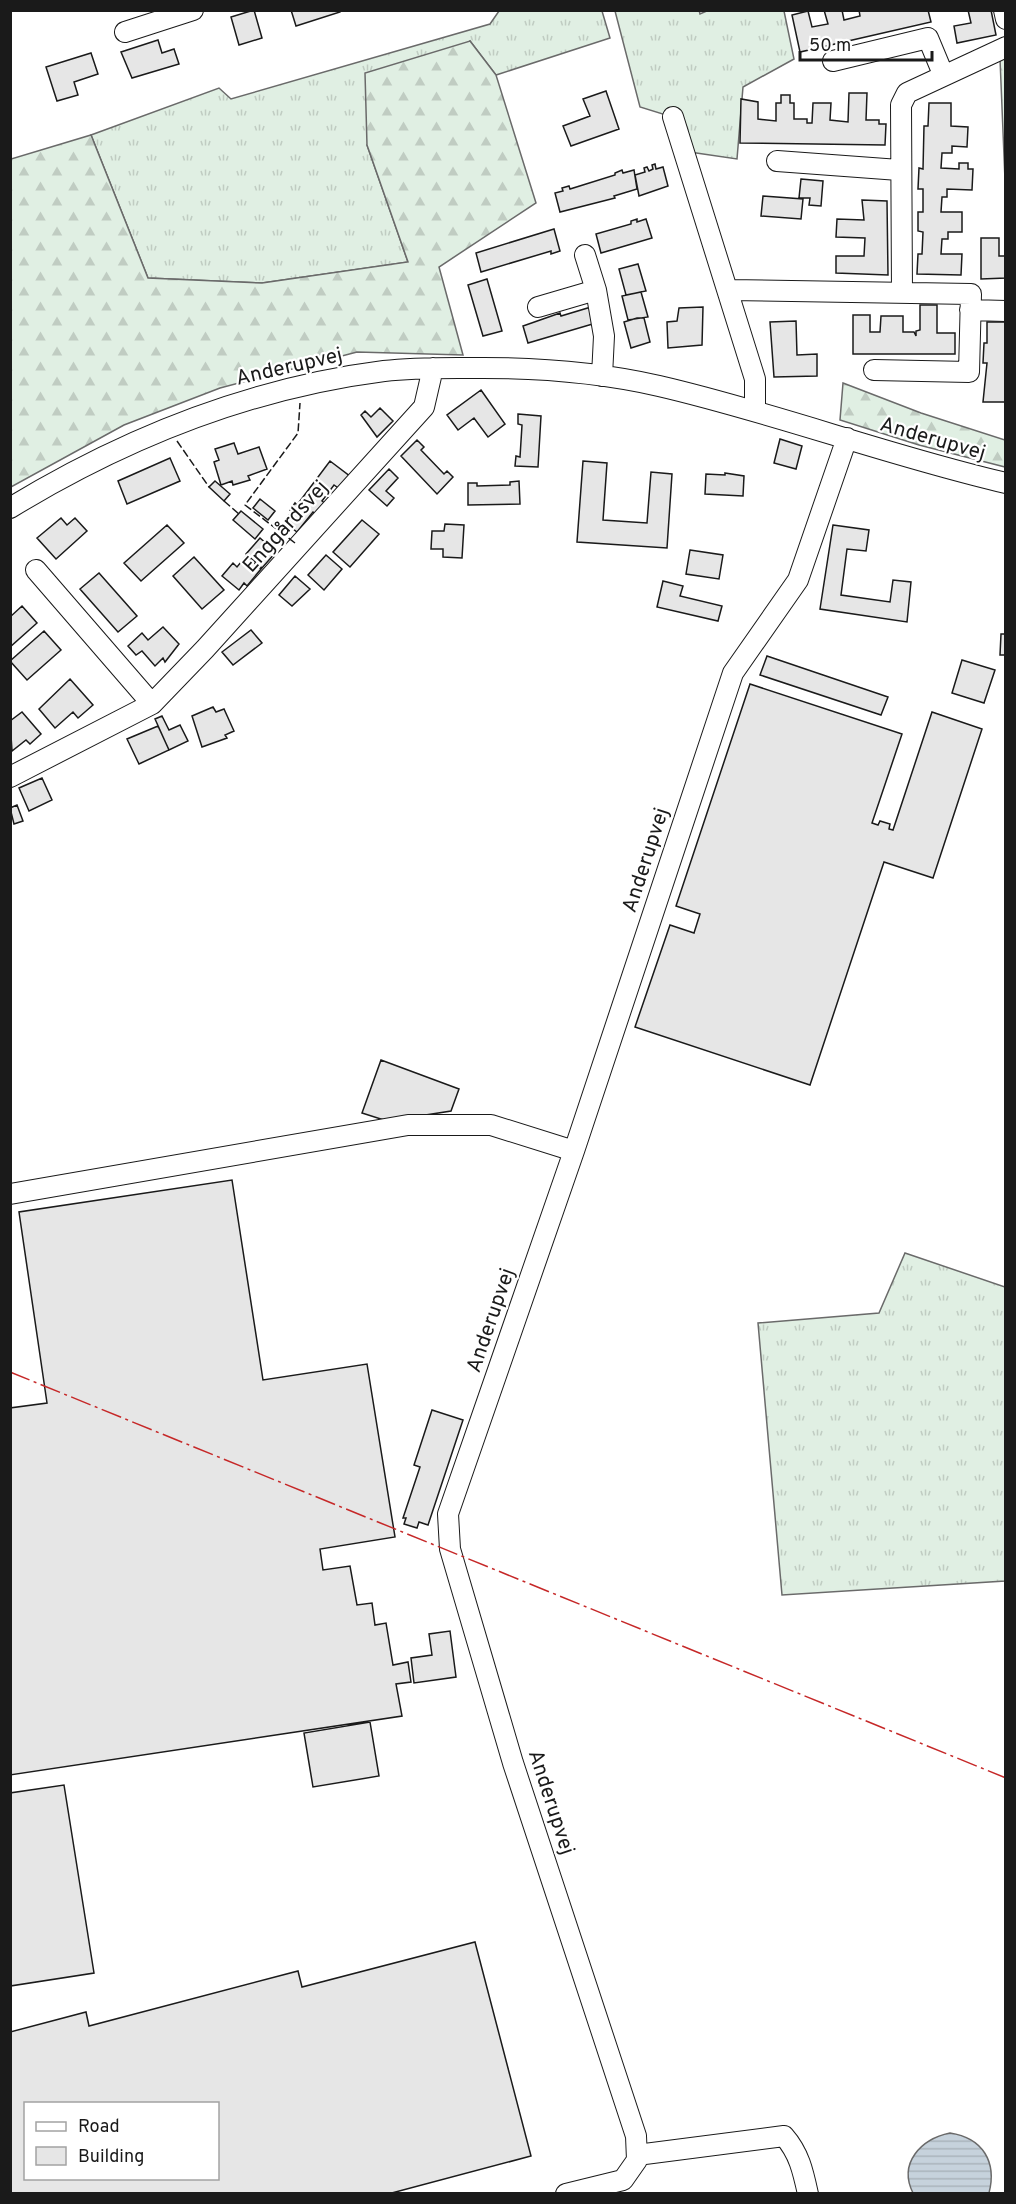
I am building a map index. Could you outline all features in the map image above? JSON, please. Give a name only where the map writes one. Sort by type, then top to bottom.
[{"type":"street","points":[[1004,10],[1005,19]]},
{"type":"street","points":[[125,32],[192,11]]},
{"type":"street","points":[[833,61],[928,38],[943,74]]},
{"type":"street","points":[[902,293],[899,170],[901,105],[907,93],[943,74],[1005,47]]},
{"type":"street","points":[[673,117],[755,379],[755,410]]},
{"type":"street","points":[[777,161],[899,170]]},
{"type":"street","points":[[585,255],[596,290],[604,336],[602,376]]},
{"type":"street","points":[[538,307],[596,290]]},
{"type":"street","points":[[729,290],[971,294],[969,372],[874,370]]},
{"type":"street","points":[[970,310],[1005,311]]},
{"type":"street","name":"Anderupvej","points":[[10,508],[60,478],[137,440],[219,407],[314,382],[386,371],[433,368],[521,368],[602,376],[657,385],[755,410],[962,473],[1005,483]]},
{"type":"street","name":"Enggårdsvej","points":[[10,777],[152,704],[206,649],[424,407],[433,368]]},
{"type":"street","name":"Anderupvej","points":[[637,2155],[636,2136],[513,1763],[459,1581],[449,1538],[448,1514],[574,1151],[732,673],[798,580],[848,438]]},
{"type":"street","points":[[36,570],[152,704]]},
{"type":"street","points":[[10,1194],[408,1125],[491,1125],[574,1151]]},
{"type":"street","points":[[566,2193],[623,2180],[637,2160],[637,2155],[784,2136],[794,2147],[802,2166],[808,2193]]},
{"type":"green space","points":[[699,10],[700,14],[709,10],[784,11],[794,59],[743,87],[737,159],[676,150],[663,114],[640,107],[615,11]]},
{"type":"green space","points":[[499,11],[602,11],[610,38],[496,75],[470,41],[367,145],[408,262],[262,283],[148,278],[91,135],[219,88],[231,99],[490,24]]},
{"type":"green space","points":[[470,41],[496,75],[536,203],[439,267],[463,355],[357,352],[220,388],[124,425],[11,487],[11,159],[91,135],[148,278],[262,283],[408,262],[367,145],[365,73]]},
{"type":"green space","points":[[1005,56],[1005,180],[1000,59]]},
{"type":"green space","points":[[843,383],[921,413],[1005,440],[1005,467],[919,445],[840,420]]},
{"type":"green space","points":[[905,1253],[1005,1287],[1005,1581],[782,1595],[758,1323],[879,1313]]},
{"type":"shaded area","points":[[950,2133],[971,2140],[985,2153],[991,2171],[989,2193],[913,2193],[908,2172],[910,2162],[915,2154],[930,2141]]},
{"type":"building","points":[[254,10],[262,38],[239,45],[231,17]]},
{"type":"building","points":[[291,10],[340,10],[340,12],[296,26]]},
{"type":"building","points":[[824,10],[842,10],[844,20],[860,16],[859,10],[928,10],[931,22],[800,52],[792,15],[808,11],[812,27],[828,24]]},
{"type":"building","points":[[968,10],[991,10],[996,35],[957,43],[954,26],[971,23]]},
{"type":"building","points":[[158,40],[162,53],[174,49],[179,64],[132,78],[121,52]]},
{"type":"building","points":[[91,53],[98,74],[74,82],[78,95],[57,101],[46,67]]},
{"type":"building","points":[[606,91],[619,129],[571,146],[563,126],[590,116],[583,99]]},
{"type":"building","points":[[849,93],[867,93],[866,120],[879,120],[879,124],[886,124],[885,145],[740,143],[741,99],[758,102],[758,119],[776,121],[776,103],[781,103],[781,95],[790,95],[790,103],[794,103],[794,119],[807,119],[807,123],[812,123],[813,103],[831,103],[830,120],[848,122]]},
{"type":"building","points":[[929,103],[951,103],[951,126],[968,127],[967,147],[952,146],[952,153],[942,153],[941,168],[959,169],[959,163],[968,163],[968,169],[973,169],[972,190],[947,189],[947,197],[942,197],[941,212],[962,212],[962,232],[948,232],[948,239],[942,239],[941,254],[962,254],[961,275],[917,274],[918,254],[922,254],[923,232],[918,231],[918,212],[923,212],[923,189],[918,189],[919,168],[923,169],[924,126],[928,126]]},
{"type":"building","points":[[655,164],[656,169],[663,167],[668,186],[639,196],[635,175],[645,172],[644,168],[647,167],[649,171],[653,169],[652,165]]},
{"type":"building","points":[[622,170],[623,173],[634,170],[637,189],[614,196],[615,198],[560,212],[555,193],[563,191],[562,188],[569,186],[570,189],[615,175]]},
{"type":"building","points":[[801,179],[823,181],[821,206],[809,205],[810,198],[799,198]]},
{"type":"building","points":[[763,196],[803,199],[801,219],[761,216]]},
{"type":"building","points":[[862,200],[887,201],[888,275],[836,273],[836,256],[864,256],[865,238],[836,237],[837,219],[864,220]]},
{"type":"building","points":[[637,219],[637,222],[646,219],[652,238],[601,253],[596,234],[631,224],[631,221]]},
{"type":"building","points":[[554,229],[560,251],[551,254],[551,251],[481,272],[476,253]]},
{"type":"building","points":[[981,238],[999,238],[999,256],[1006,256],[1006,278],[981,279]]},
{"type":"building","points":[[638,264],[646,291],[626,295],[619,269]]},
{"type":"building","points":[[487,279],[502,331],[483,336],[468,285]]},
{"type":"building","points":[[641,292],[648,317],[628,320],[622,296]]},
{"type":"building","points":[[920,305],[937,305],[937,333],[955,333],[955,354],[853,354],[853,315],[870,315],[870,332],[880,332],[881,316],[903,316],[903,332],[914,332],[916,336],[916,331],[920,330]]},
{"type":"building","points":[[591,307],[596,323],[528,343],[523,326],[560,313],[561,316]]},
{"type":"building","points":[[703,307],[702,345],[668,348],[667,322],[677,321],[679,308]]},
{"type":"building","points":[[644,318],[650,342],[631,348],[624,322]]},
{"type":"building","points":[[796,321],[797,355],[817,354],[817,376],[774,377],[770,322]]},
{"type":"building","points":[[987,322],[1006,322],[1006,402],[983,402],[987,363],[983,363],[984,343],[987,343]]},
{"type":"building","points":[[481,390],[505,424],[488,437],[474,418],[458,430],[447,415]]},
{"type":"building","points":[[380,408],[393,421],[377,437],[361,415],[365,411],[371,417]]},
{"type":"building","points":[[518,414],[541,416],[538,467],[515,466],[516,456],[520,457],[522,425],[518,424]]},
{"type":"building","points":[[780,439],[802,446],[796,469],[774,463]]},
{"type":"building","points":[[417,440],[424,447],[421,450],[444,474],[447,471],[453,477],[437,494],[401,456]]},
{"type":"building","points":[[234,443],[238,454],[259,447],[267,469],[248,476],[250,480],[233,485],[232,481],[221,485],[214,462],[219,460],[215,449]]},
{"type":"building","points":[[170,458],[180,481],[127,504],[118,481]]},
{"type":"building","points":[[330,461],[351,477],[341,490],[334,485],[322,501],[328,506],[320,517],[313,512],[297,532],[284,522],[295,503],[297,505]]},
{"type":"building","points":[[583,461],[607,463],[603,520],[647,523],[651,472],[672,474],[667,548],[577,542]]},
{"type":"building","points":[[389,469],[398,478],[386,491],[394,498],[387,506],[369,490]]},
{"type":"building","points":[[725,473],[744,476],[743,496],[705,494],[706,474],[725,475]]},
{"type":"building","points":[[215,481],[230,494],[224,501],[209,487]]},
{"type":"building","points":[[519,481],[520,504],[468,505],[468,483],[477,483],[477,486],[510,485],[510,482]]},
{"type":"building","points":[[260,499],[275,511],[268,520],[253,508]]},
{"type":"building","points":[[241,511],[263,529],[255,539],[233,520]]},
{"type":"building","points":[[61,518],[67,525],[75,518],[87,531],[56,559],[37,538]]},
{"type":"building","points":[[362,520],[379,534],[350,567],[333,552]]},
{"type":"building","points":[[445,524],[464,525],[462,558],[443,557],[443,549],[431,549],[432,531],[444,531]]},
{"type":"building","points":[[167,525],[184,543],[141,581],[124,563]]},
{"type":"building","points":[[833,525],[869,530],[866,551],[847,549],[841,595],[890,602],[893,580],[911,582],[907,622],[820,609]]},
{"type":"building","points":[[260,538],[276,552],[262,568],[246,554]]},
{"type":"building","points":[[690,550],[723,555],[719,579],[686,574]]},
{"type":"building","points":[[326,555],[342,569],[324,590],[308,575]]},
{"type":"building","points":[[246,556],[261,569],[247,586],[244,583],[239,590],[222,576],[233,563],[237,567]]},
{"type":"building","points":[[194,557],[224,590],[202,609],[173,576]]},
{"type":"building","points":[[99,573],[137,616],[118,632],[80,589]]},
{"type":"building","points":[[295,576],[310,589],[292,606],[279,595]]},
{"type":"building","points":[[663,581],[683,586],[680,596],[722,606],[718,621],[657,607]]},
{"type":"building","points":[[22,606],[37,623],[10,647],[10,617]]},
{"type":"building","points":[[163,627],[179,644],[165,662],[163,658],[155,666],[142,651],[136,655],[128,646],[142,633],[148,640]]},
{"type":"building","points":[[251,630],[262,643],[233,665],[222,652]]},
{"type":"building","points":[[44,631],[61,650],[27,680],[10,661]]},
{"type":"building","points":[[1001,634],[1006,634],[1006,655],[1000,655]]},
{"type":"building","points":[[767,656],[888,697],[881,715],[760,675]]},
{"type":"building","points":[[962,660],[995,670],[984,703],[952,693]]},
{"type":"building","points":[[70,679],[93,705],[78,718],[73,712],[55,728],[39,709]]},
{"type":"building","points":[[750,684],[902,734],[872,823],[878,825],[880,821],[890,824],[889,829],[893,830],[932,712],[982,729],[933,878],[884,862],[810,1085],[635,1027],[670,925],[694,933],[700,914],[676,906]]},
{"type":"building","points":[[213,707],[216,712],[224,709],[234,731],[225,735],[227,738],[202,747],[192,716]]},
{"type":"building","points":[[22,712],[41,734],[30,744],[26,740],[12,751],[10,721]]},
{"type":"building","points":[[162,716],[169,730],[180,725],[188,741],[169,750],[155,719]]},
{"type":"building","points":[[158,726],[169,750],[139,764],[127,739]]},
{"type":"building","points":[[42,778],[52,800],[29,811],[19,788]]},
{"type":"building","points":[[17,805],[23,821],[14,824],[10,808]]},
{"type":"building","points":[[381,1060],[459,1089],[451,1111],[387,1121],[362,1113]]},
{"type":"building","points":[[232,1180],[263,1380],[367,1364],[395,1537],[320,1549],[323,1570],[350,1566],[357,1605],[372,1603],[375,1625],[386,1623],[393,1665],[408,1662],[411,1682],[396,1684],[402,1716],[10,1775],[10,1408],[47,1403],[19,1212]]},
{"type":"building","points":[[432,1410],[463,1420],[428,1525],[419,1522],[417,1528],[404,1524],[406,1518],[403,1518],[420,1467],[414,1465]]},
{"type":"building","points":[[450,1631],[456,1677],[414,1683],[411,1658],[432,1655],[429,1634]]},
{"type":"building","points":[[370,1722],[379,1776],[313,1787],[304,1733]]},
{"type":"building","points":[[64,1785],[94,1973],[10,1986],[10,1793]]},
{"type":"building","points":[[475,1942],[531,2156],[388,2194],[10,2194],[10,2032],[86,2012],[89,2026],[298,1971],[302,1987]]},
{"type":"fence","points":[[295,543],[245,505],[298,433],[300,403]]},
{"type":"fence","points":[[177,441],[209,487]]},
{"type":"fence","points":[[224,501],[239,514]]},
{"type":"power","points":[[10,1372],[1006,1778]]}]
